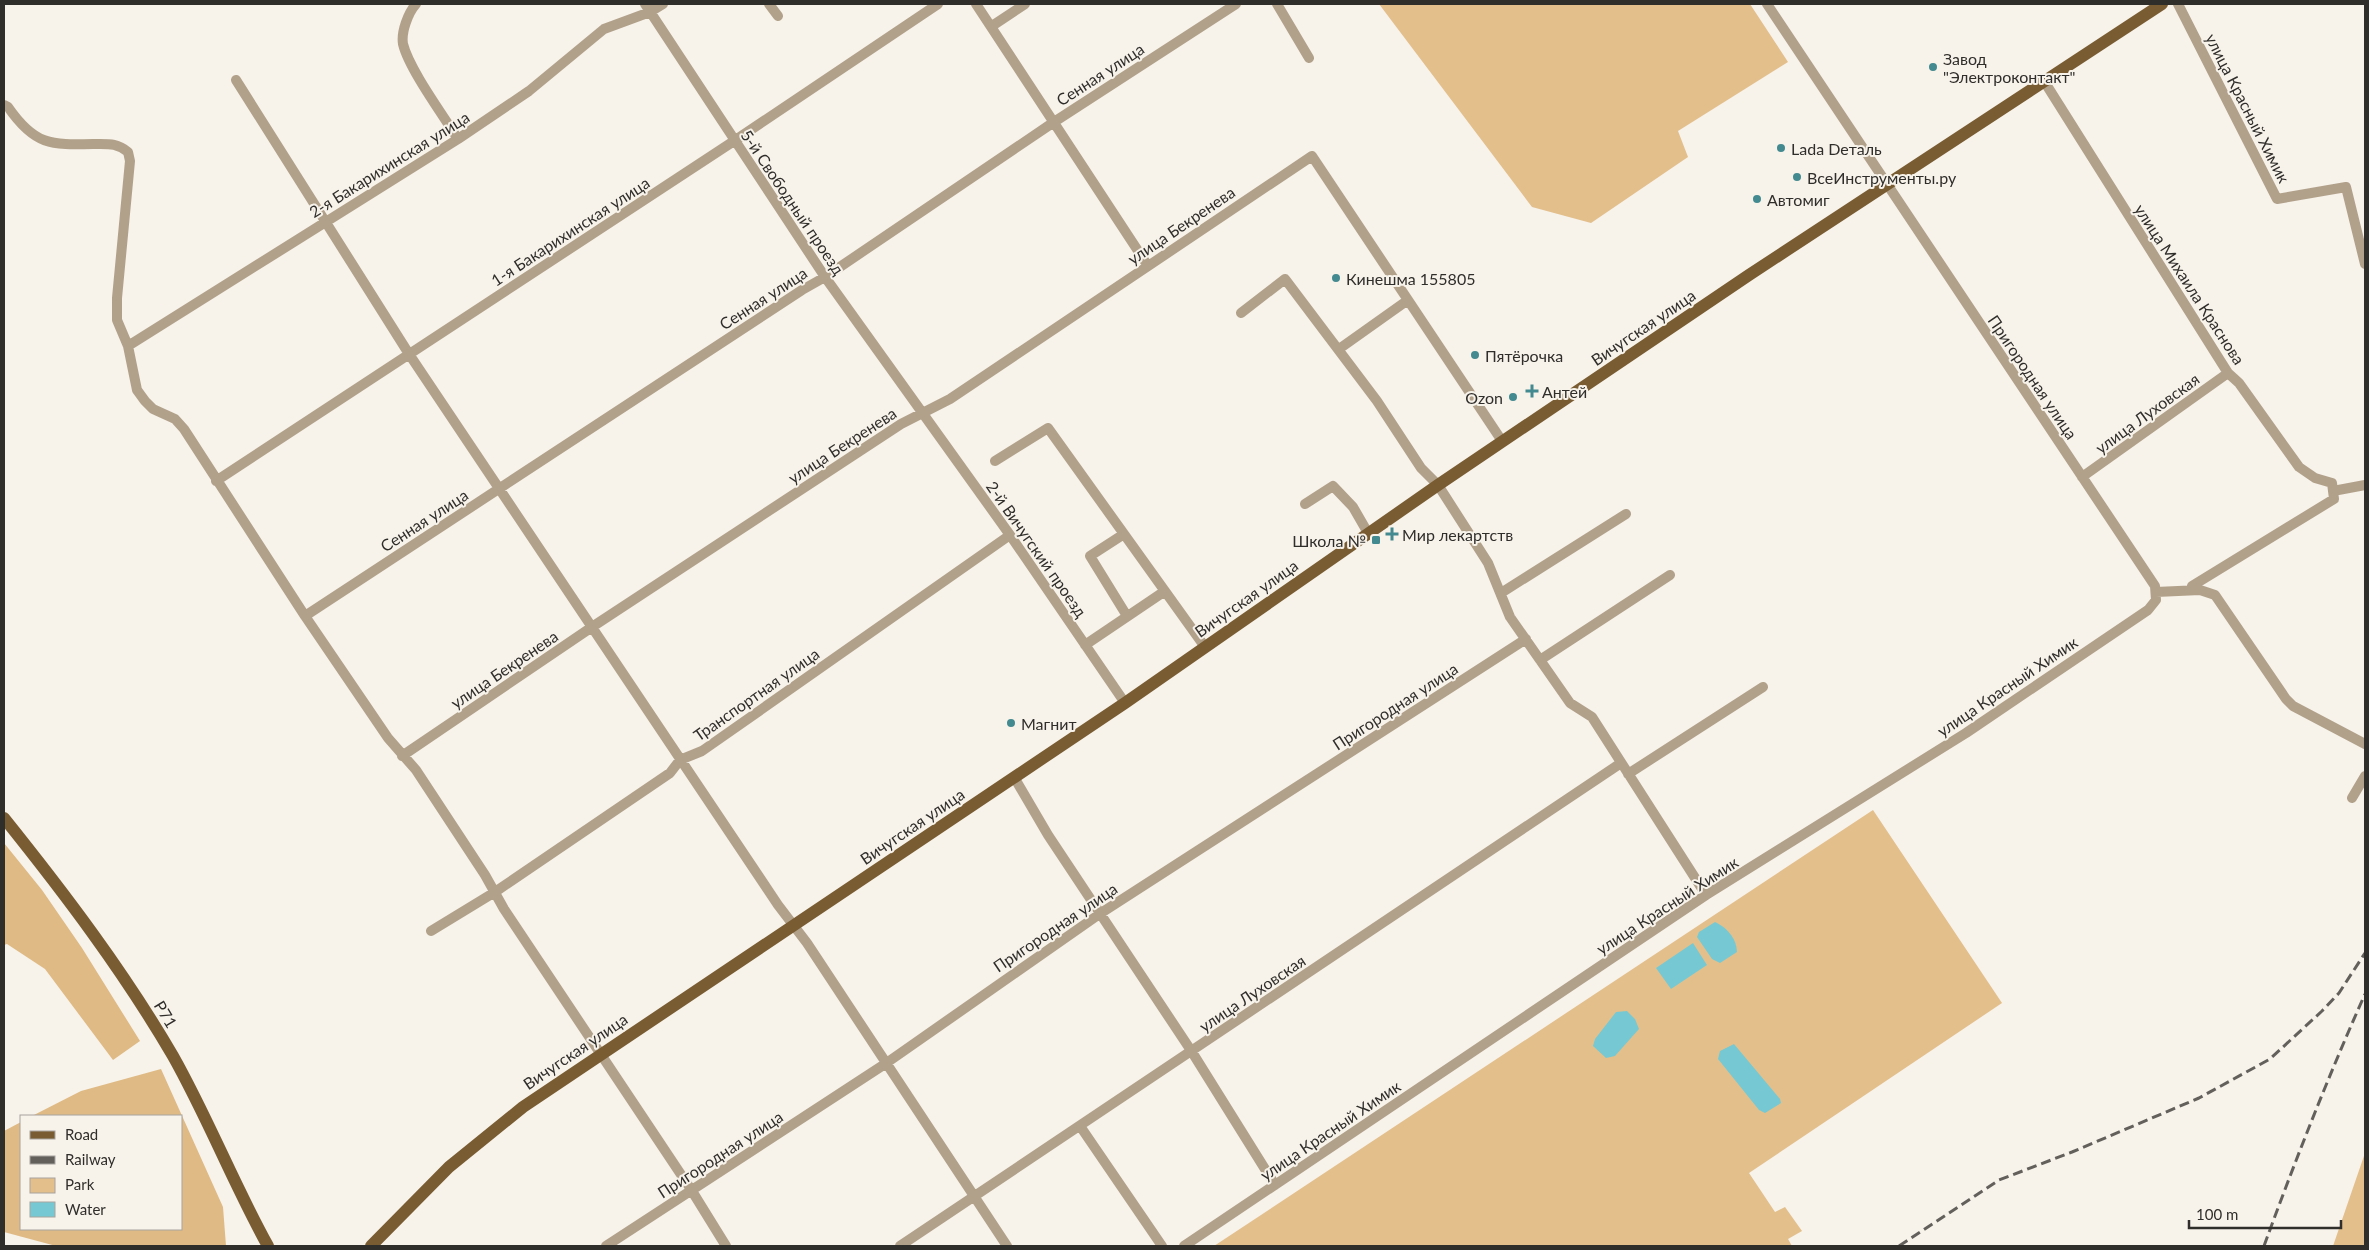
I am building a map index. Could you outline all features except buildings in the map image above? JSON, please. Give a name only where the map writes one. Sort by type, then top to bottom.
[{"type":"main road","name":"Вичугская улица","points":[[371,1246],[449,1167],[486,1135],[523,1107],[1124,703],[1502,441],[2162,4]]},
{"type":"main road","name":"Р71","points":[[4,818],[51,877],[140,1001],[174,1058],[268,1246]]},
{"type":"street","points":[[416,4],[406,22],[403,42],[411,62],[458,139]]},
{"type":"street","name":"2-я Бакарихинская улица","points":[[128,346],[458,139],[529,91],[604,29],[647,8],[663,4]]},
{"type":"street","points":[[769,4],[778,16]]},
{"type":"street","name":"1-я Бакарихинская улица","points":[[216,480],[734,141],[938,4]]},
{"type":"street","points":[[976,4],[1148,266]]},
{"type":"street","points":[[992,26],[1025,4]]},
{"type":"street","name":"Сенная улица","points":[[305,616],[802,290],[825,277],[1054,122],[1236,4]]},
{"type":"street","points":[[1277,4],[1309,58]]},
{"type":"street","name":"Пригородная улица","points":[[1767,4],[2156,589]]},
{"type":"street","name":"улица Красный Химик","points":[[2178,4],[2277,199],[2346,187],[2365,264]]},
{"type":"street","name":"5-й Свободный проезд","points":[[647,8],[825,277],[923,413]]},
{"type":"street","points":[[236,80],[409,354],[778,906],[793,924],[885,1064],[976,1196],[1007,1246]]},
{"type":"street","name":"улица Михаила Краснова","points":[[2044,81],[2228,373],[2239,383],[2299,467],[2332,487]]},
{"type":"street","points":[[4,105],[8,107],[25,129],[48,143],[111,143],[128,152],[130,161],[117,320],[128,346],[137,390],[144,401],[153,409],[175,419],[184,429],[305,616],[402,756],[416,770],[600,1055],[692,1191],[726,1246]]},
{"type":"street","name":"улица Бекренева","points":[[402,756],[592,627],[894,429],[950,399],[1312,156],[1408,300]]},
{"type":"street","points":[[1241,313],[1285,279],[1377,401],[1420,468],[1438,485],[1488,562],[1510,617],[1570,702],[1592,717],[1706,895]]},
{"type":"street","points":[[1339,349],[1408,300],[1502,441]]},
{"type":"street","name":"улица Луховская","points":[[2082,477],[2228,373]]},
{"type":"street","name":"2-й Вичугский проезд","points":[[923,413],[1010,535],[1124,703]]},
{"type":"street","points":[[995,461],[1048,428],[1206,647]]},
{"type":"street","points":[[2192,586],[2334,500],[2332,487],[2365,485]]},
{"type":"street","points":[[1305,504],[1333,486],[1353,507],[1368,533]]},
{"type":"street","points":[[1500,593],[1626,514]]},
{"type":"street","points":[[1124,534],[1090,556],[1128,616]]},
{"type":"street","name":"Транспортная улица","points":[[431,931],[495,892],[670,773],[680,760],[702,751],[1010,535]]},
{"type":"street","points":[[1540,660],[1670,575]]},
{"type":"street","points":[[2156,589],[2200,590],[2215,595],[2286,699],[2293,706],[2365,744]]},
{"type":"street","name":"улица Красный Химик","points":[[1184,1246],[1706,895],[1966,733],[2148,610],[2156,600],[2156,589]]},
{"type":"street","points":[[1085,645],[1165,591]]},
{"type":"street","name":"Пригородная улица","points":[[606,1246],[885,1064],[1101,913],[1526,639]]},
{"type":"street","points":[[1628,774],[1763,687]]},
{"type":"street","name":"улица Луховская","points":[[900,1246],[1621,763]]},
{"type":"street","points":[[2352,798],[2365,776]]},
{"type":"street","points":[[1014,777],[1048,835],[1192,1052],[1275,1185]]},
{"type":"street","points":[[1080,1126],[1162,1246]]},
{"type":"green space","points":[[1379,4],[1750,4],[1788,62],[1678,131],[1688,157],[1591,223],[1532,207]]},
{"type":"green space","points":[[1873,810],[2002,1003],[1749,1173],[1775,1212],[1785,1207],[1802,1231],[1788,1239],[1792,1246],[1214,1246]]},
{"type":"green space","points":[[2365,1153],[2365,1246],[2333,1246]]},
{"type":"shaded area","points":[[4,843],[42,890],[82,948],[140,1041],[113,1060],[45,969],[7,944],[4,945]]},
{"type":"shaded area","points":[[161,1069],[182,1115],[34,1115],[81,1091]]},
{"type":"shaded area","points":[[182,1116],[223,1207],[226,1246],[56,1246],[4,1232],[4,1131],[20,1123],[20,1230],[182,1230]]},
{"type":"water","points":[[1715,922],[1730,934],[1737,947],[1737,952],[1720,963],[1712,959],[1697,937],[1699,932]]},
{"type":"water","points":[[1693,943],[1707,965],[1671,989],[1656,968]]},
{"type":"water","points":[[1627,1011],[1635,1019],[1639,1029],[1615,1056],[1606,1058],[1593,1046],[1595,1039],[1616,1012]]},
{"type":"water","points":[[1734,1044],[1780,1099],[1781,1103],[1765,1113],[1759,1110],[1718,1059],[1720,1051]]},
{"type":"railway","points":[[1899,1246],[1999,1180],[2072,1152],[2199,1098],[2270,1059],[2339,993],[2365,953]]},
{"type":"railway","points":[[2264,1246],[2312,1119],[2365,994]]},
{"type":"place","name":"Завод \"Электроконтакт\"","points":[[1933,67]]},
{"type":"place","name":"Lada Dеталь","points":[[1781,148]]},
{"type":"place","name":"ВсеИнструменты.ру","points":[[1797,177]]},
{"type":"place","name":"Автомиг","points":[[1757,199]]},
{"type":"place","name":"Кинешма 155805","points":[[1336,278]]},
{"type":"place","name":"Пятёрочка","points":[[1475,355]]},
{"type":"place","name":"Антей","points":[[1532,391]]},
{"type":"place","name":"Ozon","points":[[1513,397]]},
{"type":"place","name":"Мир лекартств","points":[[1392,534]]},
{"type":"place","name":"Школа №","points":[[1376,540]]},
{"type":"place","name":"Магнит","points":[[1011,723]]}]
